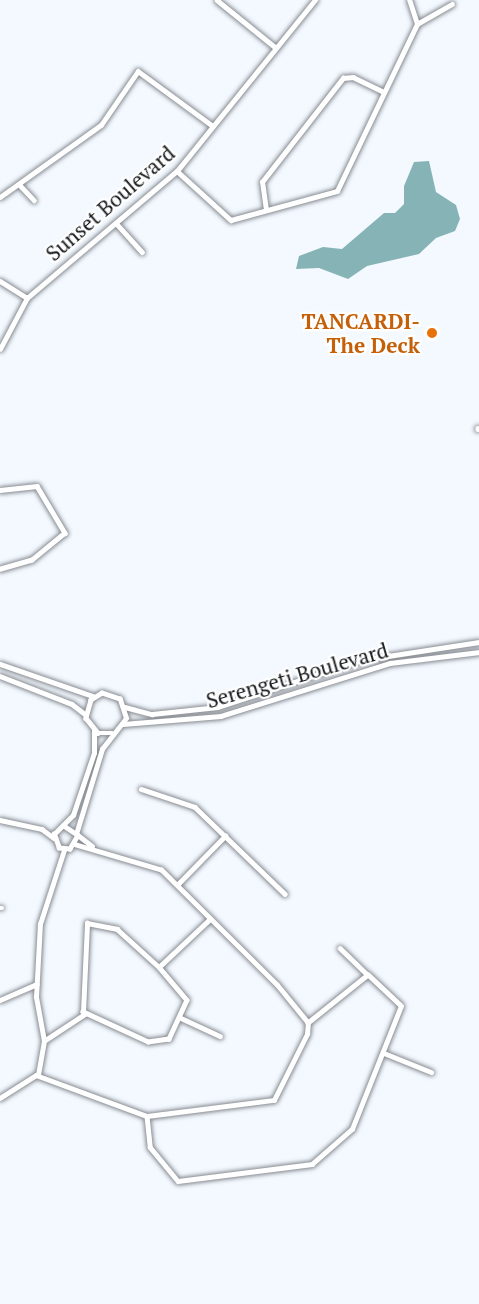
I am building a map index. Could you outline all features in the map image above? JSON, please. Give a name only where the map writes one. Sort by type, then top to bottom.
[{"type":"street","points":[[218,0],[275,47]]},
{"type":"street","name":"Sunset Boulevard","points":[[0,349],[27,298],[177,171],[315,0]]},
{"type":"street","points":[[409,0],[417,24]]},
{"type":"street","points":[[177,171],[228,220],[337,191],[417,24],[452,4]]},
{"type":"street","points":[[0,197],[101,125],[138,71],[213,126]]},
{"type":"street","points":[[266,210],[262,182],[343,78],[354,77],[384,92]]},
{"type":"street","points":[[19,184],[34,200]]},
{"type":"street","points":[[116,223],[142,252]]},
{"type":"street","points":[[0,281],[27,298]]},
{"type":"street","points":[[0,489],[38,486],[64,533],[32,560],[0,569]]},
{"type":"street","name":"Serengeti Boulevard","points":[[125,707],[152,714],[218,707],[362,660],[479,642]]},
{"type":"street","name":"Serengeti Boulevard","points":[[123,724],[221,716],[390,663],[479,651]]},
{"type":"street","points":[[0,664],[83,696],[115,695],[125,707],[123,724],[112,733],[89,789],[76,845]]},
{"type":"street","points":[[0,676],[72,704],[86,715],[93,730],[95,747],[73,815],[61,826],[54,838]]},
{"type":"street","points":[[86,715],[96,696]]},
{"type":"street","points":[[93,730],[112,733]]},
{"type":"street","points":[[82,787],[89,789]]},
{"type":"street","points":[[141,789],[195,807],[285,894]]},
{"type":"street","points":[[0,820],[42,829],[61,826],[78,833],[92,846]]},
{"type":"street","points":[[42,829],[64,850]]},
{"type":"street","points":[[177,885],[225,836]]},
{"type":"street","points":[[0,1098],[38,1075],[44,1041],[36,997],[40,924],[64,850],[76,845],[92,846],[154,866],[177,885],[308,1023]]},
{"type":"street","points":[[159,967],[210,919]]},
{"type":"street","points":[[87,923],[121,932],[159,967],[186,997],[181,1018],[172,1037],[157,1042],[85,1014],[83,934],[87,923]]},
{"type":"street","points":[[147,1116],[150,1148],[172,1178],[182,1182],[312,1164],[352,1129],[401,1006],[340,948]]},
{"type":"street","points":[[38,1075],[147,1116],[277,1099],[308,1023],[368,975]]},
{"type":"street","points":[[0,1000],[24,994],[37,984]]},
{"type":"street","points":[[24,994],[36,997]]},
{"type":"street","points":[[44,1041],[85,1014]]},
{"type":"street","points":[[181,1018],[220,1036]]},
{"type":"street","points":[[384,1053],[431,1072]]},
{"type":"water","points":[[429,161],[436,192],[456,205],[460,219],[455,231],[436,238],[419,254],[367,266],[348,279],[319,268],[296,269],[299,256],[323,247],[342,249],[384,213],[395,213],[404,204],[404,186],[414,162]]},
{"type":"place","name":"TANCARDI- The Deck","points":[[432,333]]}]
